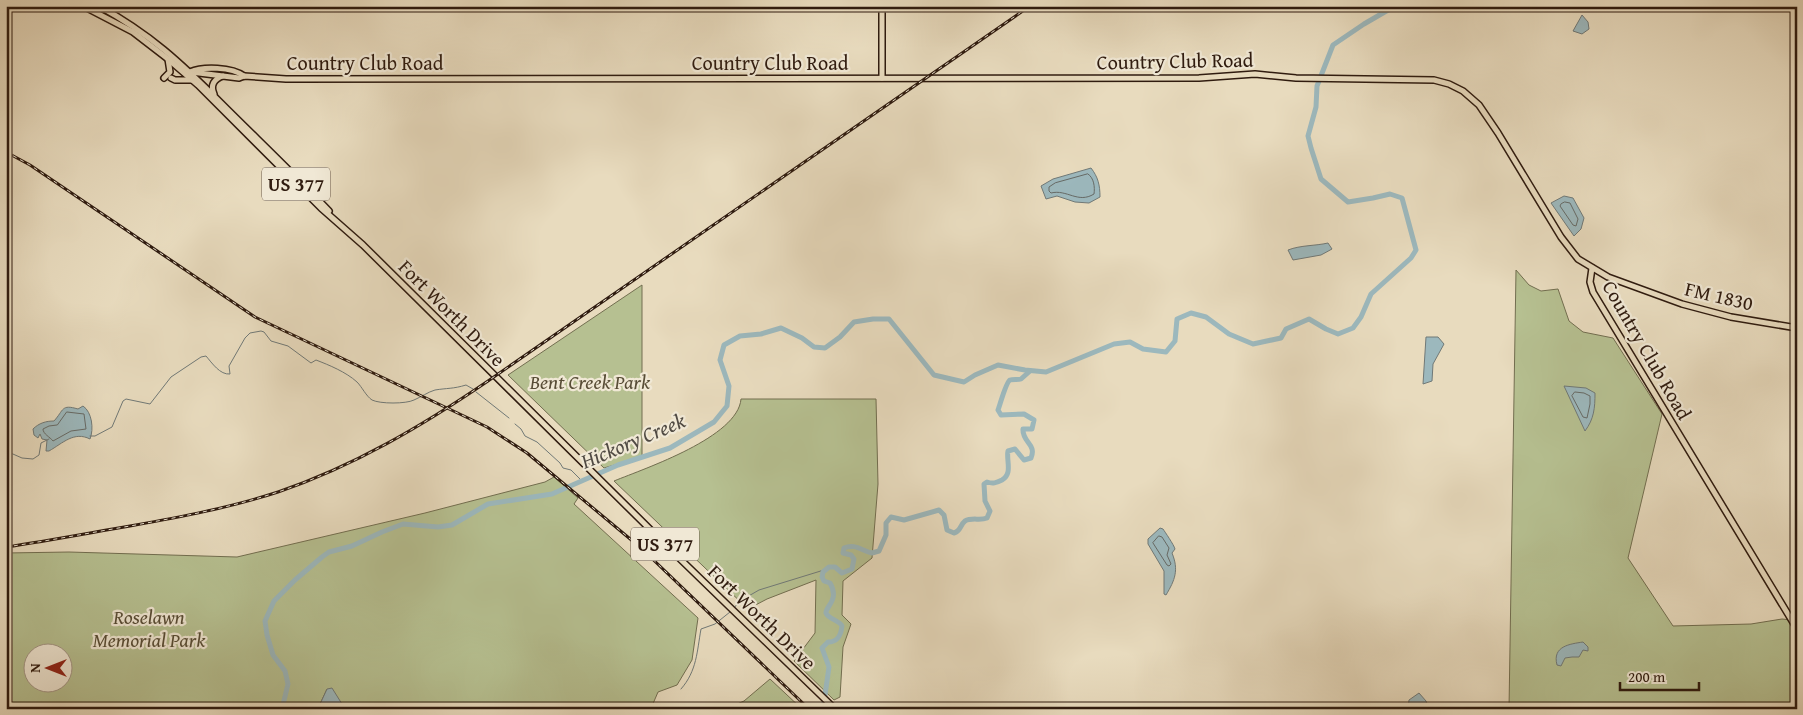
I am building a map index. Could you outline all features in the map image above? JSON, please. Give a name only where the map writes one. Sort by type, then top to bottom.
[{"type":"main road","name":"Fort Worth Drive","points":[[83,6],[132,32],[188,73],[192,80],[321,208],[363,245],[583,464],[834,707]]},
{"type":"main road","name":"Fort Worth Drive","points":[[99,6],[144,33],[215,96],[348,231]]},
{"type":"main road","points":[[882,6],[882,78]]},
{"type":"main road","points":[[164,78],[170,72],[168,59]]},
{"type":"main road","name":"Country Club Road","points":[[188,73],[198,68],[215,68],[239,72],[244,76]]},
{"type":"main road","name":"Country Club Road","points":[[188,73],[239,78],[244,76],[286,79],[1199,78],[1256,74],[1308,78],[1434,80],[1443,82],[1459,88],[1479,104],[1561,237],[1578,259],[1592,268],[1590,278],[1593,292],[1797,629]]},
{"type":"main road","points":[[215,96],[212,87],[217,79],[224,76]]},
{"type":"main road","points":[[171,78],[176,80],[192,80]]},
{"type":"main road","name":"FM 1830","points":[[1592,268],[1636,288],[1710,312],[1797,328]]},
{"type":"main road","points":[[1590,278],[1600,273]]},
{"type":"green space","points":[[1516,270],[1529,285],[1541,291],[1558,289],[1569,321],[1583,332],[1613,338],[1662,414],[1628,558],[1673,626],[1751,624],[1782,619],[1792,620],[1797,629],[1797,709],[1509,709]]},
{"type":"green space","name":"Bent Creek Park","points":[[642,285],[642,457],[604,468],[508,375]]},
{"type":"green space","points":[[741,399],[876,399],[878,484],[872,558],[843,581],[842,615],[851,624],[843,647],[840,697],[834,700],[794,661],[815,633],[816,580],[767,599],[748,609],[614,481],[667,459],[708,438],[724,426],[736,413]]},
{"type":"green space","name":"Roselawn Memorial Park","points":[[554,477],[578,498],[574,504],[698,618],[692,660],[677,685],[658,692],[652,706],[638,709],[344,709],[342,704],[327,689],[321,702],[315,709],[6,709],[6,553],[69,552],[237,557],[425,513],[545,482]]},
{"type":"green space","points":[[770,679],[802,709],[726,709],[744,701]]},
{"type":"water","points":[[1582,15],[1588,22],[1589,29],[1582,34],[1573,31]]},
{"type":"water","points":[[1091,168],[1098,181],[1100,197],[1089,203],[1075,202],[1057,196],[1046,199],[1041,186],[1053,179]]},
{"type":"water","points":[[1564,196],[1573,198],[1584,218],[1581,229],[1574,236],[1551,203]]},
{"type":"water","points":[[1328,243],[1332,249],[1321,255],[1293,260],[1288,250],[1298,247]]},
{"type":"water","points":[[1426,337],[1438,337],[1444,344],[1433,364],[1432,381],[1423,384]]},
{"type":"water","points":[[1564,386],[1586,388],[1595,393],[1593,413],[1585,431]]},
{"type":"water","points":[[83,406],[88,412],[91,421],[90,439],[79,436],[74,437],[46,451],[47,440],[42,439],[40,434],[38,438],[34,435],[33,429],[48,421],[54,421],[63,409],[68,407],[78,409]]},
{"type":"water","points":[[1160,528],[1163,529],[1175,549],[1172,553],[1176,570],[1166,595],[1164,594],[1164,571],[1148,544],[1148,539]]},
{"type":"water","points":[[1583,642],[1588,647],[1588,651],[1583,650],[1579,657],[1565,658],[1561,666],[1557,665],[1557,654],[1563,647]]},
{"type":"water","points":[[332,688],[344,709],[315,709],[321,702],[327,689]]},
{"type":"water","points":[[1419,693],[1426,701],[1429,709],[1408,709],[1409,700]]},
{"type":"waterway","name":"Hickory Creek","points":[[282,709],[288,684],[285,671],[273,655],[265,621],[274,601],[322,557],[329,552],[352,546],[403,524],[438,527],[452,525],[488,504],[552,494],[618,465],[670,448],[714,422],[727,406],[729,386],[720,360],[724,345],[740,336],[761,334],[781,328],[802,338],[814,347],[825,348],[840,337],[854,322],[889,319],[934,375],[964,382],[998,365],[1046,372],[1114,344],[1130,342],[1143,349],[1166,352],[1175,341],[1177,319],[1191,313],[1206,317],[1229,334],[1253,344],[1281,338],[1286,329],[1309,319],[1338,334],[1353,328],[1361,317],[1371,294],[1411,258],[1416,250],[1402,198],[1390,194],[1348,202],[1321,179],[1308,136],[1316,107],[1317,86],[1333,45],[1395,6]]},
{"type":"waterway","points":[[90,436],[95,436],[112,427],[123,401],[126,399],[150,404],[171,377],[201,357],[206,356],[220,371],[230,374],[229,366],[245,338],[250,333],[261,331],[271,341],[288,346],[311,363],[316,360],[348,375],[357,382],[372,400],[399,403],[414,400],[435,390],[466,385],[473,389]]},
{"type":"waterway","points":[[823,709],[829,667],[822,648],[828,642],[834,641],[838,637],[842,626],[826,613],[833,598],[833,589],[830,583],[824,581],[822,577],[823,572],[829,567],[835,567],[842,573],[852,569],[854,559],[851,555],[843,553],[844,548],[852,546],[872,553],[879,551],[886,535],[886,523],[891,517],[904,520],[939,510],[944,515],[947,530],[954,533],[958,531],[965,521],[987,518],[990,511],[985,501],[984,484],[996,482],[1005,477],[1008,471],[1008,451],[1015,449],[1024,460],[1031,458],[1032,449],[1023,433],[1023,429],[1032,429],[1034,420],[1024,414],[1001,415],[998,410],[1008,382],[1021,379],[1030,371]]},
{"type":"waterway","points":[[476,392],[509,418]]},
{"type":"waterway","points":[[515,424],[525,436],[537,442],[563,468],[571,470],[582,481]]},
{"type":"waterway","points":[[6,451],[22,458],[33,459],[39,455],[41,443],[49,439]]},
{"type":"waterway","points":[[733,609],[740,601],[759,590],[824,570]]},
{"type":"waterway","points":[[681,689],[693,668],[701,629],[715,624],[730,612]]},
{"type":"waterway","name":"Hickory Creek","points":[[115,709],[135,706],[145,706],[154,709]]},
{"type":"railway","points":[[6,547],[167,519],[241,503],[306,482],[387,444],[438,414],[488,381],[1030,6]]},
{"type":"railway","points":[[6,152],[30,165],[255,317],[487,427],[527,453],[641,548],[809,709]]}]
